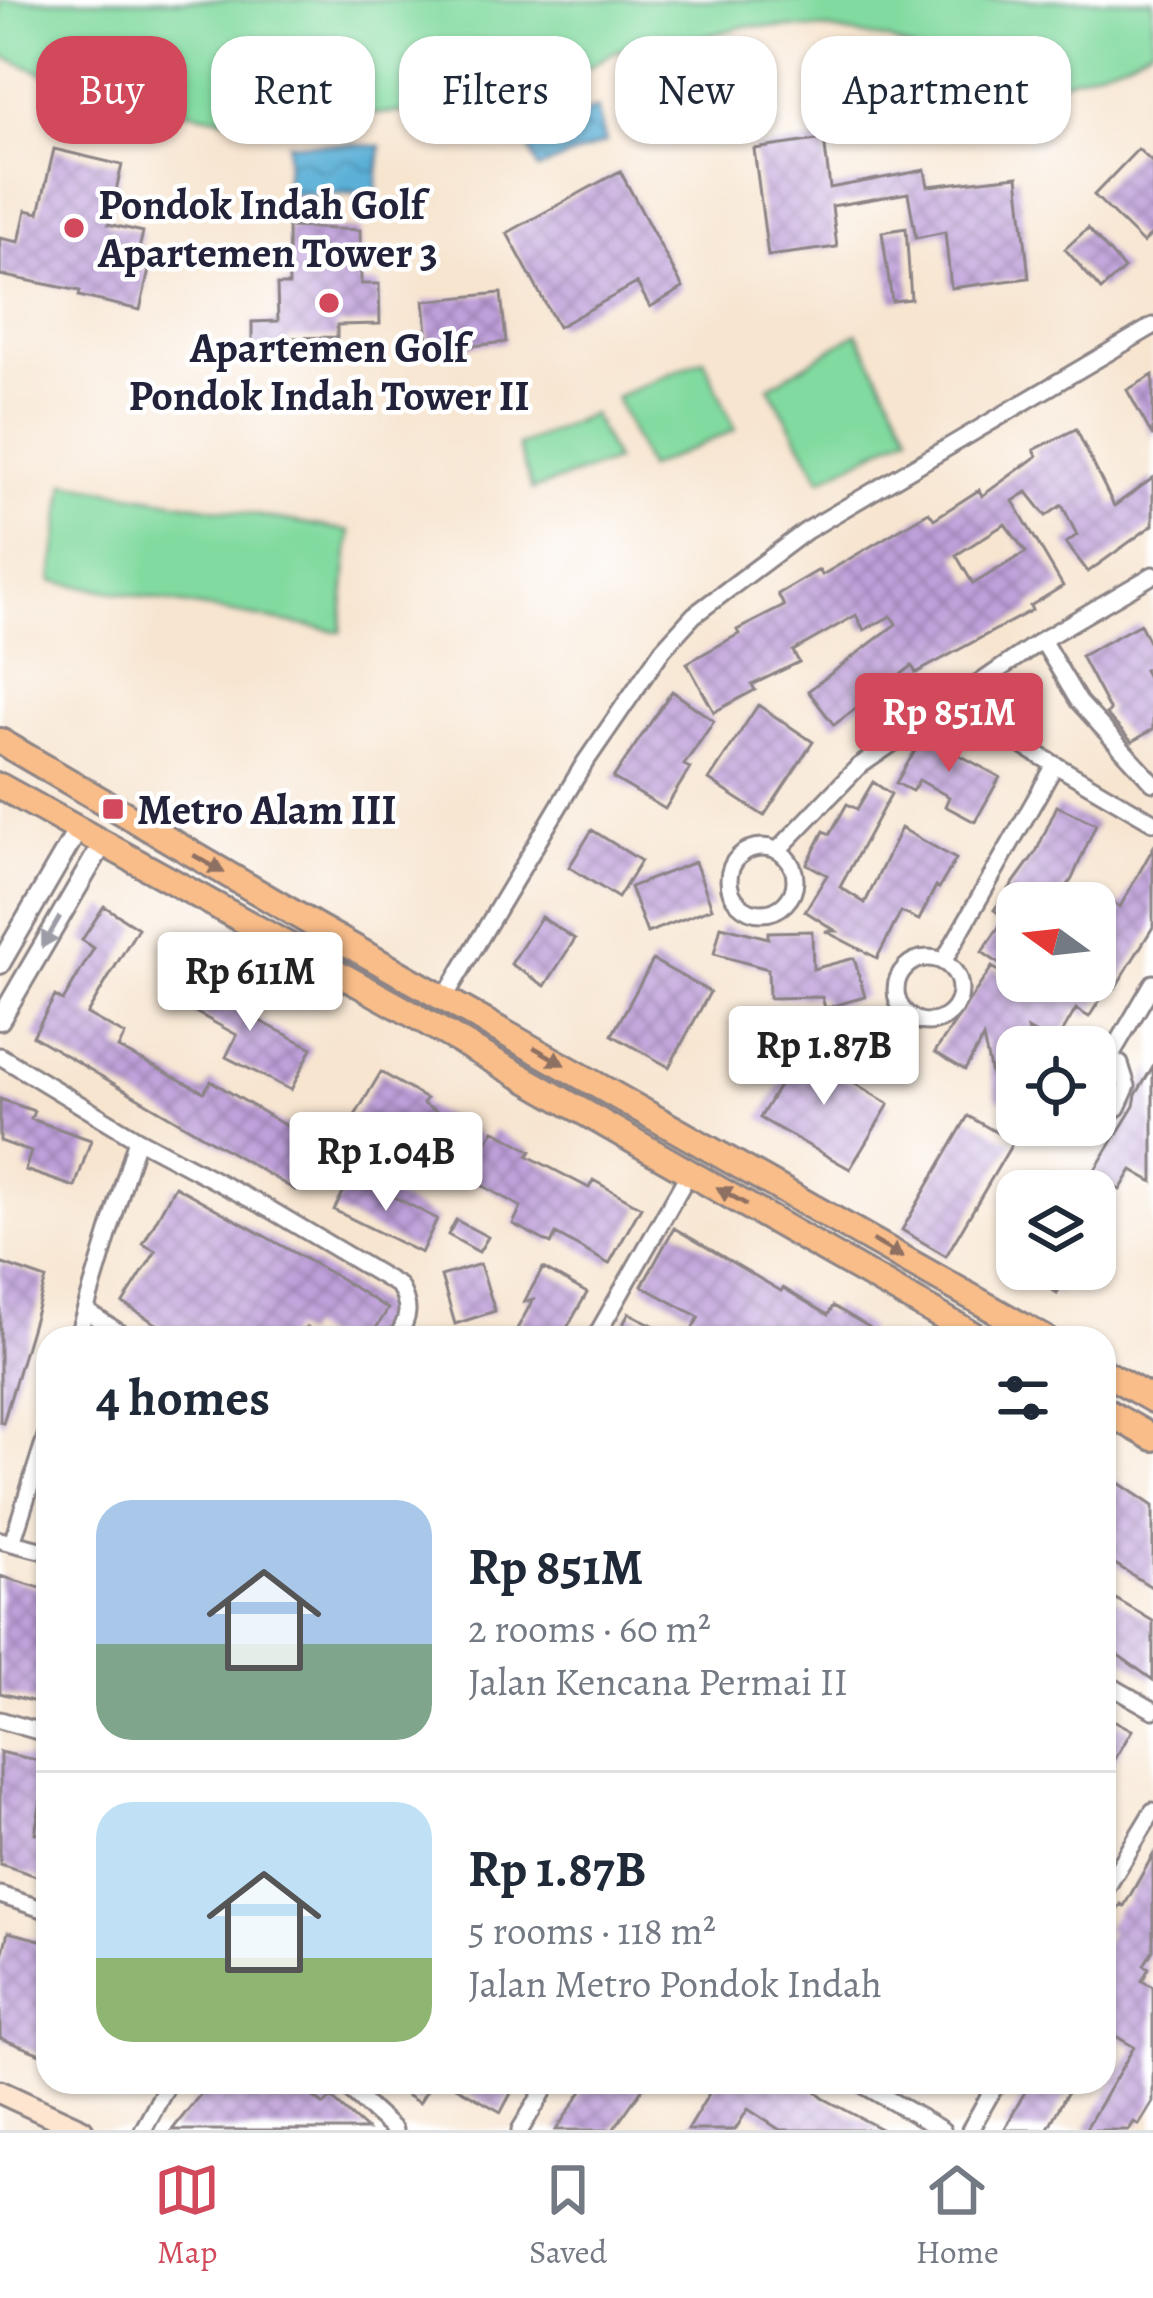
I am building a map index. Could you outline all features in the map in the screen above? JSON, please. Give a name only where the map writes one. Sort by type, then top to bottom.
[{"type":"highway","points":[[0,741],[1023,1326]]},
{"type":"highway","points":[[0,786],[958,1326]]},
{"type":"highway","points":[[1116,1379],[1153,1400]]},
{"type":"highway","points":[[1116,1417],[1153,1438]]},
{"type":"main road","points":[[0,2092],[82,2130]]},
{"type":"street","points":[[446,998],[584,764],[663,649],[694,615],[806,531],[1153,326]]},
{"type":"street","points":[[778,850],[858,767],[1042,640],[1153,575]]},
{"type":"street","points":[[1042,640],[1078,701],[1153,783]]},
{"type":"street","points":[[949,702],[1153,822]]},
{"type":"street","points":[[944,962],[1055,765]]},
{"type":"street","points":[[1136,813],[1153,794]]},
{"type":"street","points":[[0,964],[77,831]]},
{"type":"street","points":[[0,1020],[102,845]]},
{"type":"street","points":[[763,846],[778,850],[790,861],[793,893],[783,906],[769,913],[753,913],[739,905],[730,891],[728,875],[734,860],[747,850],[763,846]]},
{"type":"street","points":[[921,959],[944,962],[958,980],[957,1003],[950,1013],[929,1022],[907,1015],[896,995],[902,972],[921,959]]},
{"type":"street","points":[[1116,1036],[1153,983]]},
{"type":"street","points":[[0,1055],[137,1139],[400,1286],[409,1302],[404,1326]]},
{"type":"street","points":[[1116,1066],[1125,1074],[1124,1098],[1116,1106]]},
{"type":"street","points":[[81,1326],[137,1139]]},
{"type":"street","points":[[602,1326],[690,1172]]},
{"type":"street","points":[[86,1311],[109,1326]]},
{"type":"street","points":[[36,1462],[6,1542],[36,1549]]},
{"type":"street","points":[[1116,1689],[1153,1710]]},
{"type":"street","points":[[0,1720],[36,1730]]},
{"type":"street","points":[[1116,1863],[1153,1810]]},
{"type":"street","points":[[0,1895],[36,1907]]},
{"type":"street","points":[[142,2130],[163,2094]]},
{"type":"street","points":[[355,2094],[394,2130]]},
{"type":"street","points":[[520,2130],[542,2094]]},
{"type":"street","points":[[879,2094],[942,2130]]},
{"type":"street","points":[[970,2130],[990,2094]]},
{"type":"green space","points":[[0,0],[1153,0],[1153,45],[1126,60],[1071,78],[1071,36],[866,36],[825,29],[745,26],[707,36],[615,36],[615,51],[591,66],[591,36],[399,36],[399,113],[375,114],[375,36],[211,36],[211,116],[187,111],[187,36],[36,36],[36,70],[0,55]]},
{"type":"green space","points":[[857,333],[910,433],[821,479],[769,387]]},
{"type":"green space","points":[[704,359],[735,430],[647,468],[616,397]]},
{"type":"green space","points":[[592,414],[615,461],[532,490],[518,446]]},
{"type":"green space","points":[[65,483],[350,531],[341,632],[52,581]]},
{"type":"water","points":[[597,108],[606,142],[538,169],[527,144],[591,144],[591,110]]},
{"type":"water","points":[[288,144],[381,146],[376,193],[285,195]]},
{"type":"building","points":[[825,144],[830,188],[925,170],[928,186],[1018,176],[1029,278],[951,288],[945,232],[916,238],[908,193],[832,206],[837,247],[768,256],[754,149]]},
{"type":"building","name":"Pondok Indah Golf Apartemen Tower 3","points":[[54,149],[122,165],[108,224],[143,232],[135,267],[149,270],[140,310],[79,296],[80,291],[0,275],[0,238],[19,242],[26,210],[39,213]]},
{"type":"building","points":[[1138,149],[1153,163],[1153,233],[1143,243],[1094,195]]},
{"type":"building","points":[[620,171],[683,288],[650,307],[637,283],[558,327],[507,233]]},
{"type":"building","name":"Apartemen Golf Pondok Indah Tower II","points":[[288,227],[360,230],[361,284],[379,284],[380,324],[337,325],[337,337],[289,338],[289,355],[252,355],[252,322],[278,321],[277,285],[289,285]]},
{"type":"building","points":[[906,228],[911,299],[892,301],[882,232]]},
{"type":"building","points":[[1088,228],[1124,269],[1101,290],[1065,249]]},
{"type":"building","points":[[501,293],[506,342],[429,351],[424,301]]},
{"type":"building","points":[[1153,375],[1153,437],[1127,390]]},
{"type":"building","points":[[1076,429],[1114,506],[1153,478],[1153,525],[1088,572],[1066,543],[1077,535],[1062,505],[1046,516],[1027,492],[1013,501],[1063,586],[1030,606],[1032,610],[916,673],[912,666],[834,725],[808,691],[896,624],[891,616],[864,630],[856,615],[793,651],[799,662],[752,685],[755,690],[714,712],[687,663],[784,606],[778,594],[819,570],[822,575],[929,512],[934,519],[979,490],[982,496],[1037,456],[1034,450]],"holes":[[[1005,524],[1026,552],[973,584],[956,555]]]},
{"type":"building","points":[[1140,624],[1153,650],[1153,665],[1144,670],[1153,686],[1153,729],[1132,742],[1106,714],[1110,711],[1081,656]]},
{"type":"building","points":[[672,691],[714,721],[684,765],[690,768],[665,809],[613,778]]},
{"type":"building","points":[[758,705],[813,742],[764,816],[709,780]]},
{"type":"building","points":[[936,728],[958,741],[952,751],[1000,777],[975,822],[945,806],[949,797],[919,780],[912,791],[896,783],[923,737]]},
{"type":"building","points":[[873,782],[891,794],[840,887],[865,903],[901,828],[956,859],[919,920],[901,912],[877,958],[825,931],[836,931],[805,911],[827,875],[807,864],[824,831],[830,834],[847,804],[857,809]]},
{"type":"building","points":[[1057,806],[1096,824],[1070,882],[1014,882],[1036,852]]},
{"type":"building","points":[[592,830],[641,861],[618,898],[569,867]]},
{"type":"building","points":[[1153,848],[1153,927],[1116,986],[1116,905],[1120,907]]},
{"type":"building","points":[[695,862],[712,908],[647,933],[630,887]]},
{"type":"building","points":[[104,906],[138,928],[87,1014],[125,1035],[118,1048],[204,1092],[211,1081],[320,1141],[295,1190],[33,1036],[55,996],[63,1001],[94,948],[82,940]]},
{"type":"building","points":[[541,917],[575,939],[545,986],[511,964]]},
{"type":"building","points":[[721,926],[768,938],[768,932],[812,931],[813,969],[854,958],[865,997],[825,1008],[822,997],[769,998],[768,969],[714,954]]},
{"type":"building","points":[[996,931],[996,962],[982,952]]},
{"type":"building","points":[[653,960],[710,992],[669,1067],[612,1035]]},
{"type":"building","points":[[992,967],[996,970],[996,1002],[1099,1002],[1089,1017],[1076,1009],[1066,1026],[996,1026],[996,1096],[983,1038],[965,1070],[935,1052]]},
{"type":"building","points":[[205,972],[243,994],[235,1008],[312,1048],[291,1090],[226,1057],[237,1035],[186,1007]]},
{"type":"building","points":[[856,1011],[894,1030],[881,1055],[844,1035]]},
{"type":"building","points":[[803,1045],[889,1104],[850,1169],[760,1118]]},
{"type":"building","points":[[1153,1066],[1153,1182],[1132,1170],[1120,1190],[1116,1170],[1095,1170],[1110,1146],[1116,1146],[1116,1135]]},
{"type":"building","points":[[381,1072],[426,1099],[423,1104],[488,1140],[494,1130],[531,1151],[528,1156],[589,1188],[593,1180],[641,1207],[609,1264],[556,1234],[551,1244],[513,1224],[521,1207],[456,1171],[452,1179],[350,1124]]},
{"type":"building","points":[[0,1099],[34,1111],[31,1119],[91,1140],[75,1187],[25,1170],[31,1152],[0,1141]]},
{"type":"building","points":[[968,1116],[996,1132],[996,1146],[1011,1146],[946,1256],[902,1230]]},
{"type":"building","points":[[352,1175],[437,1219],[421,1253],[334,1210]]},
{"type":"building","points":[[175,1186],[388,1309],[377,1326],[160,1326],[123,1303],[156,1251],[143,1244]]},
{"type":"building","points":[[456,1220],[488,1237],[479,1252],[448,1235]]},
{"type":"building","points":[[674,1228],[828,1315],[833,1306],[867,1326],[694,1326],[699,1317],[642,1286]]},
{"type":"building","points":[[0,1263],[46,1279],[3,1423],[0,1422]]},
{"type":"building","points":[[480,1264],[495,1311],[455,1324],[441,1276]]},
{"type":"building","points":[[543,1268],[587,1293],[568,1326],[519,1326],[533,1300],[524,1302]]},
{"type":"building","points":[[629,1313],[655,1326],[622,1326]]},
{"type":"building","points":[[1116,1481],[1153,1506],[1153,1588],[1116,1565]]},
{"type":"building","points":[[0,1576],[36,1586],[36,1702],[0,1693]]},
{"type":"building","points":[[1116,1599],[1153,1621],[1153,1680],[1116,1654]]},
{"type":"building","points":[[1116,1721],[1132,1730],[1116,1757]]},
{"type":"building","points":[[0,1752],[36,1760],[36,1876],[0,1864]]},
{"type":"building","points":[[1153,1855],[1153,1950],[1142,1981],[1153,1987],[1153,2102],[1139,2125],[1134,2122],[1129,2130],[1085,2130],[1106,2094],[1116,2094],[1116,2077],[1134,2047],[1116,2036],[1116,1912]]},
{"type":"building","points":[[8,1932],[36,1939],[36,2052],[0,2038],[0,1964]]},
{"type":"building","points":[[200,2094],[310,2094],[324,2105],[331,2098],[367,2130],[172,2130]]},
{"type":"building","points":[[469,2094],[511,2094],[501,2112]]},
{"type":"building","points":[[580,2094],[638,2094],[613,2130],[556,2130]]},
{"type":"building","points":[[709,2094],[818,2094],[883,2130],[780,2130],[748,2109],[735,2130],[687,2130]]},
{"type":"building","points":[[1024,2094],[1066,2094],[1047,2130],[1004,2130]]},
{"type":"place","name":"Pondok Indah Golf Apartemen Tower 3","points":[[74,228]]},
{"type":"place","name":"Apartemen Golf Pondok Indah Tower II","points":[[329,303]]},
{"type":"place","name":"Metro Alam III","points":[[113,809]]}]
